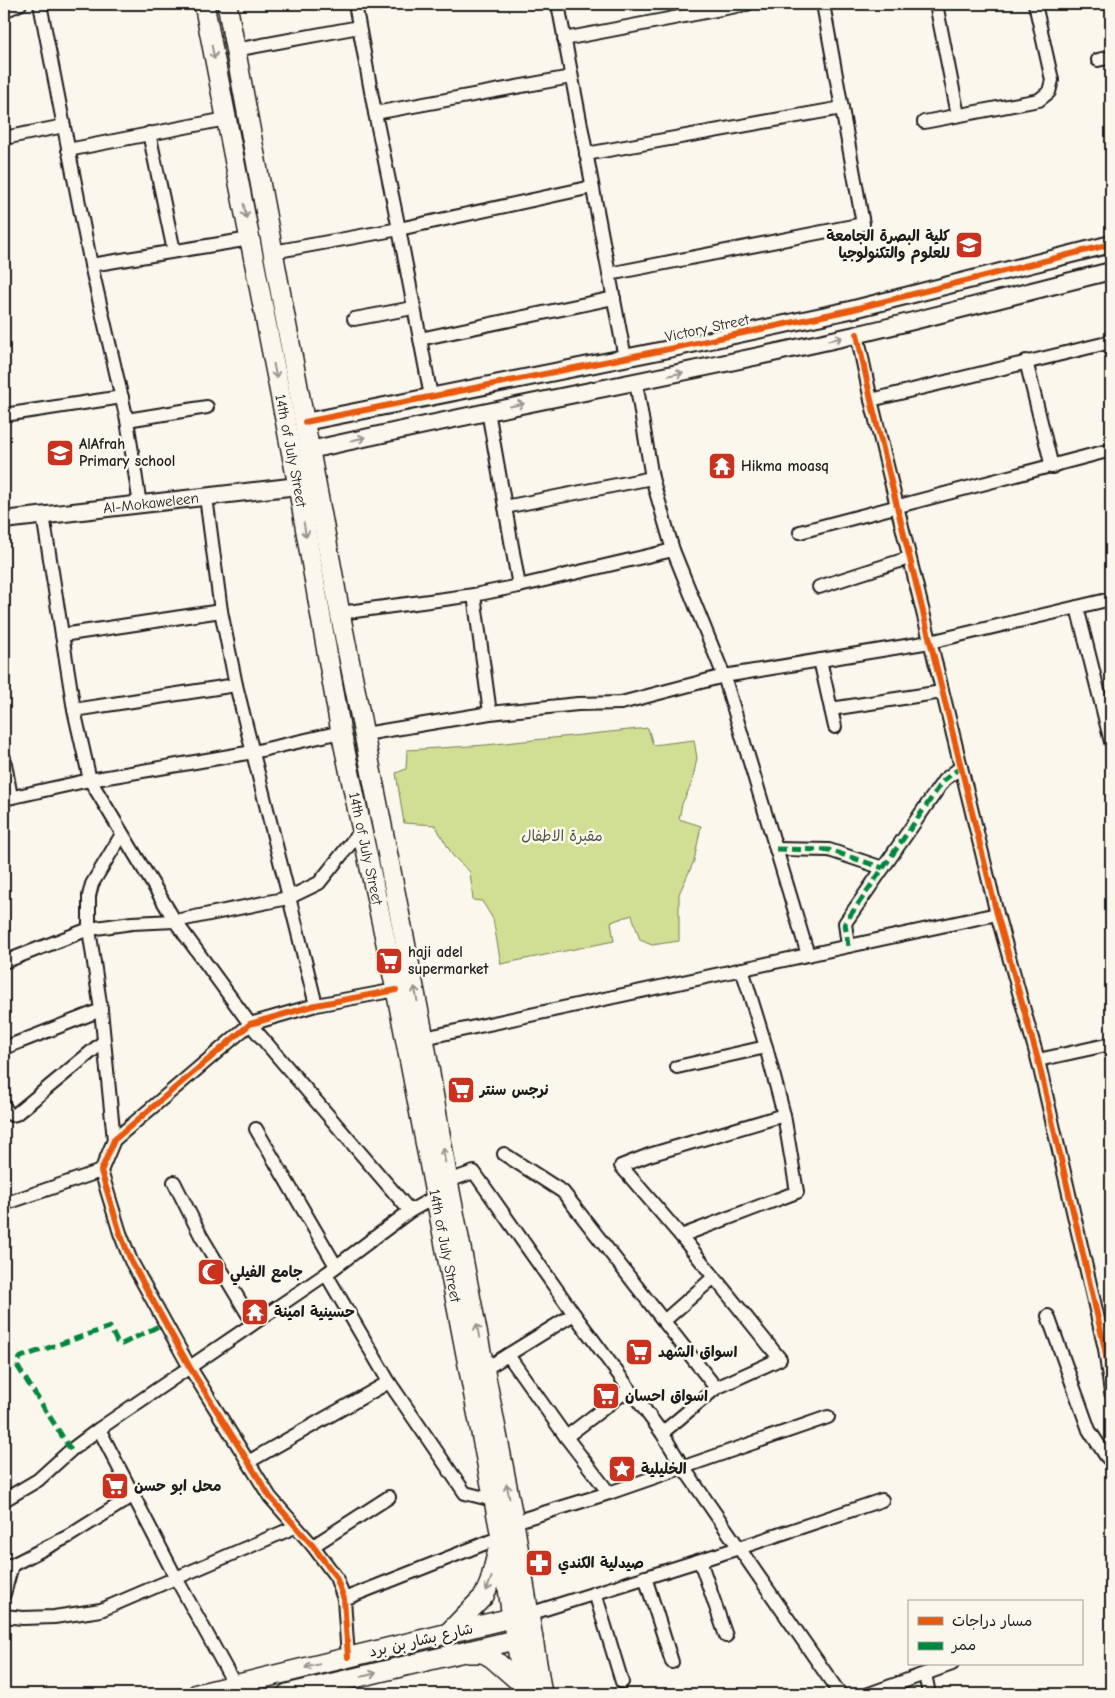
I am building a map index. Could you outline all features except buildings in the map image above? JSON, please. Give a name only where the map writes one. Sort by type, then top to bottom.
[{"type":"main road","name":"14th of July Street","points":[[204,4],[298,486],[341,732],[396,990],[493,1500],[524,1638],[542,1694]]},
{"type":"main road","name":"14th of July Street","points":[[227,4],[340,613],[424,1038],[448,1181],[514,1522],[520,1616]]},
{"type":"main road","points":[[447,1634],[484,1596],[490,1582],[501,1537]]},
{"type":"main road","name":"شارع بشار بن برد","points":[[197,1694],[520,1616]]},
{"type":"main road","name":"14th of July Street","points":[[524,1638],[524,1689]]},
{"type":"main road","name":"شارع بشار بن برد","points":[[287,1694],[524,1638]]},
{"type":"main road","points":[[460,1653],[482,1653],[499,1663],[524,1689]]},
{"type":"street","points":[[4,11],[20,4]]},
{"type":"street","points":[[40,4],[90,265],[127,420],[140,505]]},
{"type":"street","points":[[355,4],[431,396]]},
{"type":"street","points":[[558,4],[625,358]]},
{"type":"street","points":[[564,39],[746,4]]},
{"type":"street","points":[[609,274],[862,224],[823,4]]},
{"type":"street","points":[[936,4],[958,115]]},
{"type":"street","points":[[924,122],[1039,100],[1049,92],[1052,80],[1035,4]]},
{"type":"street","points":[[235,50],[359,28]]},
{"type":"street","points":[[1098,60],[1111,57]]},
{"type":"street","points":[[375,113],[571,77]]},
{"type":"street","points":[[586,154],[842,108]]},
{"type":"street","points":[[68,150],[226,119]]},
{"type":"street","points":[[4,138],[64,126]]},
{"type":"street","points":[[149,133],[174,251]]},
{"type":"street","points":[[273,252],[399,229],[592,187]]},
{"type":"street","points":[[90,265],[250,239]]},
{"type":"street","name":"Victory Street","points":[[305,422],[625,358],[850,310],[1111,244]]},
{"type":"street","points":[[310,450],[857,334],[1111,271]]},
{"type":"street","points":[[420,339],[614,298]]},
{"type":"street","points":[[354,319],[414,308]]},
{"type":"street","points":[[857,334],[871,400],[960,767],[997,914],[1038,1060],[1109,1358],[1111,1393]]},
{"type":"street","points":[[871,400],[1111,342]]},
{"type":"street","points":[[1026,361],[1052,467]]},
{"type":"street","points":[[636,382],[652,478],[673,550],[724,676],[808,955]]},
{"type":"street","points":[[4,416],[122,397]]},
{"type":"street","points":[[127,420],[207,407]]},
{"type":"street","points":[[378,408],[384,433]]},
{"type":"street","points":[[488,411],[519,586]]},
{"type":"street","points":[[800,532],[1111,450]]},
{"type":"street","points":[[505,507],[652,478]]},
{"type":"street","name":"Al-Mokaweleen","points":[[4,520],[94,508],[206,498],[298,486]]},
{"type":"street","points":[[206,498],[221,611],[236,685],[316,1005]]},
{"type":"street","points":[[43,515],[74,710],[90,780],[175,922],[250,1024],[410,1211]]},
{"type":"street","points":[[340,613],[519,586],[673,550]]},
{"type":"street","points":[[819,587],[910,558]]},
{"type":"street","points":[[474,594],[490,713]]},
{"type":"street","points":[[365,734],[490,713],[578,704],[621,703],[724,676],[930,642],[1111,598]]},
{"type":"street","points":[[1077,607],[1111,742]]},
{"type":"street","points":[[62,635],[221,611]]},
{"type":"street","points":[[820,660],[835,727]]},
{"type":"street","points":[[74,710],[236,685]]},
{"type":"street","points":[[831,709],[942,692]]},
{"type":"street","points":[[4,758],[7,798],[90,780],[253,752],[341,732]]},
{"type":"street","points":[[848,946],[845,923],[944,780],[960,767]]},
{"type":"street","points":[[4,962],[89,929],[132,923],[175,922],[288,898],[319,883],[362,829]]},
{"type":"street","points":[[114,1140],[89,929],[89,896],[92,884],[122,834]]},
{"type":"street","points":[[776,849],[829,850],[883,868]]},
{"type":"street","points":[[424,1038],[997,914]]},
{"type":"street","points":[[680,1236],[797,1192],[784,1115],[766,1047],[742,969]]},
{"type":"street","points":[[348,1657],[344,1599],[336,1577],[313,1546],[270,1497],[189,1366],[131,1261],[120,1233],[101,1170],[114,1140],[250,1024],[316,1005],[396,990]]},
{"type":"street","points":[[4,1048],[100,1010]]},
{"type":"street","points":[[4,1106],[8,1113],[16,1114],[103,1042]]},
{"type":"street","points":[[1038,1060],[1111,1044]]},
{"type":"street","points":[[677,1067],[766,1047]]},
{"type":"street","points":[[662,1433],[716,1388],[780,1359],[621,1166],[649,1155],[784,1115]]},
{"type":"street","points":[[256,1128],[389,1382],[465,1493],[493,1500]]},
{"type":"street","points":[[504,1154],[563,1192],[716,1388]]},
{"type":"street","points":[[4,1204],[101,1170]]},
{"type":"street","points":[[448,1181],[474,1172],[574,1314],[662,1433],[683,1467],[840,1694]]},
{"type":"street","points":[[174,1182],[201,1236],[254,1323]]},
{"type":"street","points":[[4,1500],[38,1480],[71,1450],[99,1429],[331,1270],[410,1211],[435,1197]]},
{"type":"street","points":[[664,1321],[714,1277]]},
{"type":"street","points":[[485,1369],[574,1314]]},
{"type":"street","points":[[1048,1316],[1089,1430],[1111,1461]]},
{"type":"street","points":[[508,1355],[566,1437],[609,1493]]},
{"type":"street","points":[[248,1462],[389,1382]]},
{"type":"street","points":[[566,1437],[629,1388]]},
{"type":"street","points":[[514,1522],[609,1493],[828,1417]]},
{"type":"street","points":[[99,1429],[176,1578],[235,1685]]},
{"type":"street","points":[[4,1594],[8,1565],[68,1536],[134,1495]]},
{"type":"street","points":[[313,1546],[389,1497]]},
{"type":"street","points":[[520,1616],[700,1561],[882,1500]]},
{"type":"street","points":[[4,1616],[23,1618],[101,1610],[295,1527]]},
{"type":"street","points":[[344,1599],[501,1537]]},
{"type":"street","points":[[700,1561],[726,1636]]},
{"type":"street","points":[[645,1577],[672,1662]]},
{"type":"street","points":[[595,1593],[622,1682]]},
{"type":"street","points":[[869,1694],[947,1666]]},
{"type":"street","points":[[925,1674],[929,1694]]},
{"type":"green space","name":"مقبرة الاطفال","points":[[648,728],[653,745],[694,740],[697,758],[692,783],[682,804],[679,819],[701,826],[694,861],[679,894],[679,941],[652,945],[640,940],[632,915],[611,922],[614,941],[501,964],[493,919],[482,901],[473,900],[470,872],[453,856],[435,825],[404,823],[396,773],[406,769],[407,750],[486,745]]},
{"type":"marked path","points":[[848,946],[845,923],[944,780],[961,767]]},
{"type":"marked path","points":[[776,849],[829,850],[883,868]]},
{"type":"marked path","points":[[71,1450],[18,1367],[18,1361],[21,1357],[110,1327],[117,1342],[122,1344],[165,1323]]},
{"type":"cycle path","points":[[305,422],[664,350],[850,310],[1111,244]]},
{"type":"cycle path","points":[[857,334],[871,400],[997,914],[1038,1060],[1105,1349],[1111,1393]]},
{"type":"cycle path","points":[[348,1657],[344,1599],[336,1577],[313,1546],[270,1497],[189,1366],[131,1261],[120,1233],[101,1171],[114,1140],[250,1024],[316,1005],[396,990]]},
{"type":"place","name":"كلية البصرة الجامعة للعلوم والتكنولوجيا","points":[[969,245]]},
{"type":"place","name":"AlAfrah Primary school","points":[[60,453]]},
{"type":"place","name":"Hikma moasq","points":[[722,466]]},
{"type":"place","name":"haji adel supermarket","points":[[389,961]]},
{"type":"place","name":"نرجس سنتر","points":[[461,1090]]},
{"type":"place","name":"جامع الفيلي","points":[[211,1272]]},
{"type":"place","name":"حسينية امينة","points":[[255,1312]]},
{"type":"place","name":"اسواق الشهد","points":[[639,1352]]},
{"type":"place","name":"اسواق احسان","points":[[606,1396]]},
{"type":"place","name":"الخليلية","points":[[622,1469]]},
{"type":"place","name":"محل ابو حسن","points":[[115,1486]]},
{"type":"place","name":"صيدلية الكندي","points":[[539,1563]]}]
